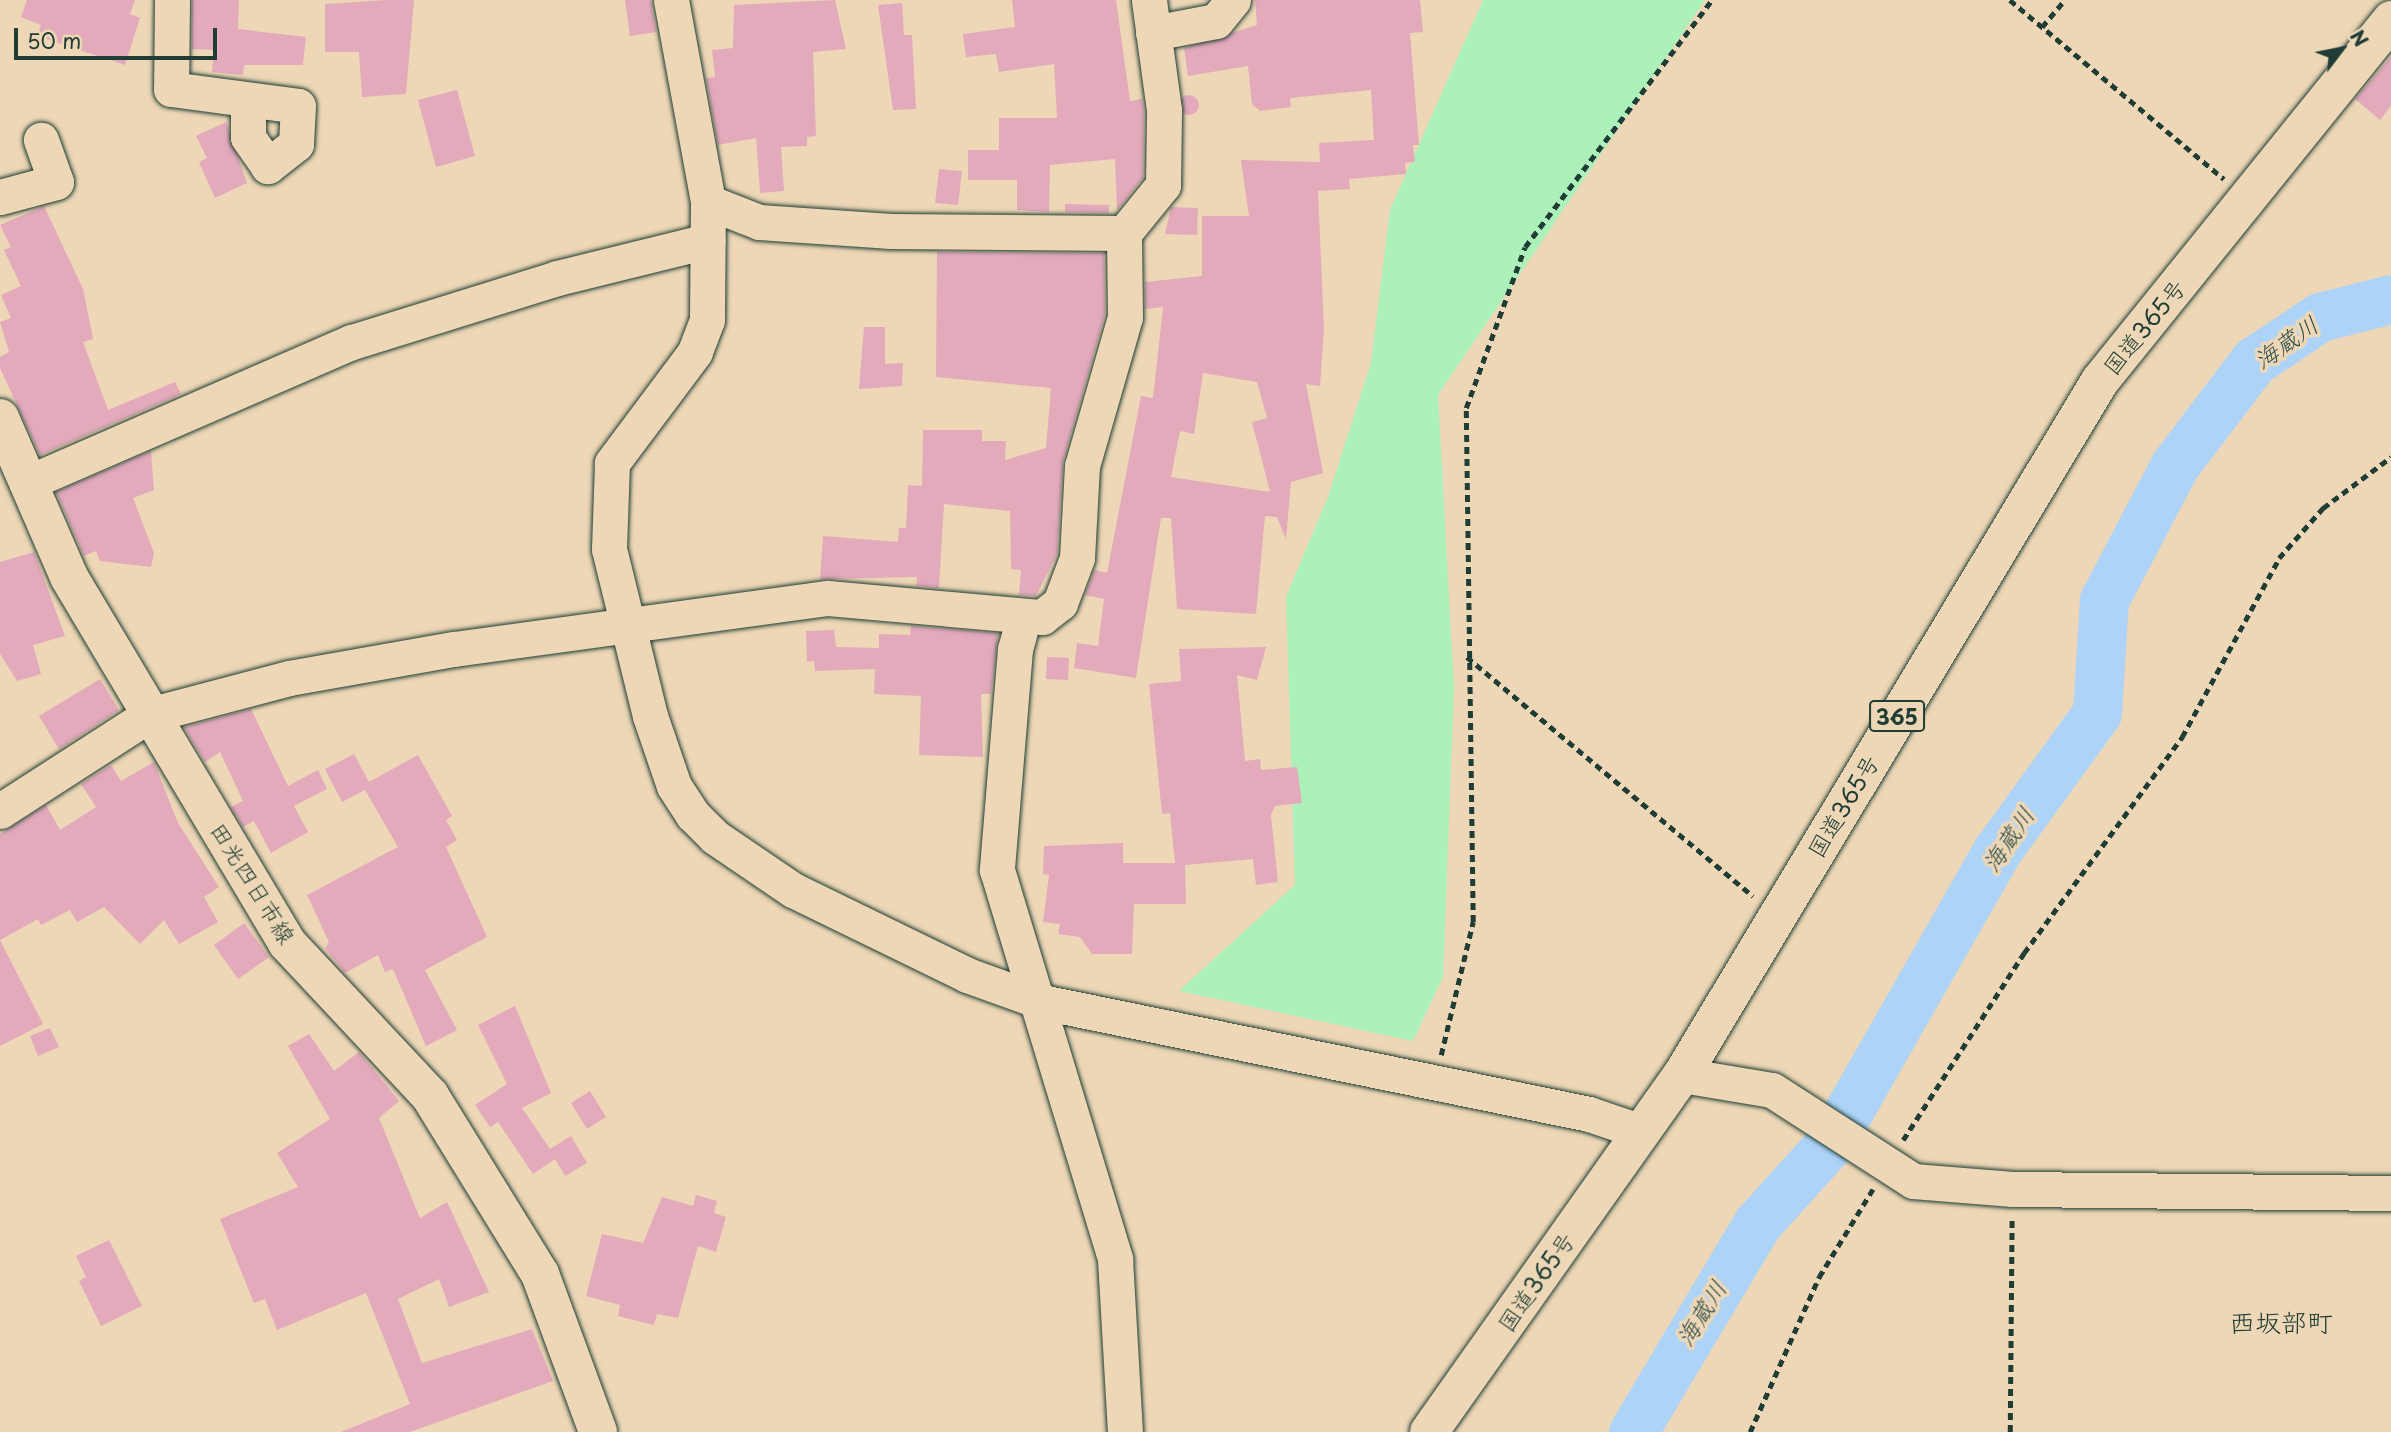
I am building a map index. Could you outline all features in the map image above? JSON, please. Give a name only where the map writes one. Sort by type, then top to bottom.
[{"type":"main road","name":"国道365号","points":[[1429,1432],[1642,1132],[1691,1077],[1777,915],[2100,381],[2391,20]]},
{"type":"main road","name":"田光四日市線","points":[[0,418],[69,577],[287,943],[430,1096],[540,1274],[598,1432]]},
{"type":"street","points":[[172,0],[171,89],[247,100]]},
{"type":"street","points":[[671,0],[708,202],[702,336],[619,449],[607,480],[609,549],[627,628],[674,786],[715,837],[793,890],[967,975],[1042,1002],[1589,1114],[1642,1132]]},
{"type":"street","points":[[0,811],[149,715],[366,664],[828,598],[956,604],[1042,617],[1060,603],[1077,558],[1082,467],[1125,317],[1124,233],[1163,185],[1164,110],[1151,16],[1216,21],[1233,0]]},
{"type":"street","points":[[0,197],[56,182],[41,139]]},
{"type":"street","points":[[708,202],[772,223],[1124,233]]},
{"type":"street","points":[[27,483],[352,342],[557,278],[708,241]]},
{"type":"street","points":[[1024,616],[1015,649],[995,851],[1042,1002],[1115,1259],[1125,1432]]},
{"type":"street","points":[[1691,1077],[1772,1090],[1884,1166],[1913,1181],[2013,1189],[2391,1193]]},
{"type":"path","points":[[1429,1082],[1473,922],[1463,429],[1525,247],[1712,0]]},
{"type":"path","points":[[2010,0],[2247,198]]},
{"type":"path","points":[[2042,27],[2065,0]]},
{"type":"path","points":[[1749,1432],[1819,1277],[1884,1166],[2009,975],[2182,737],[2279,558],[2323,508],[2391,457]]},
{"type":"path","points":[[1466,656],[1777,915]]},
{"type":"path","points":[[2010,1432],[2013,1189]]},
{"type":"green space","points":[[1483,0],[1705,0],[1438,395],[1454,689],[1443,977],[1413,1041],[1179,991],[1295,885],[1286,597],[1328,497],[1371,363],[1390,210]]},
{"type":"building","points":[[27,0],[135,0],[130,14],[140,18],[125,65],[37,36],[41,25],[21,17]]},
{"type":"building","points":[[192,0],[239,0],[238,29],[306,37],[303,65],[244,65],[243,75],[212,72],[214,50],[192,49]]},
{"type":"building","points":[[414,0],[406,94],[362,97],[359,52],[325,52],[325,4]]},
{"type":"building","points":[[625,0],[651,0],[656,32],[630,36]]},
{"type":"building","points":[[835,0],[846,49],[813,52],[816,136],[807,137],[807,146],[781,147],[784,191],[760,193],[756,138],[718,145],[706,78],[715,77],[712,50],[733,48],[734,5]]},
{"type":"building","points":[[1012,0],[1116,0],[1130,101],[1142,99],[1144,111],[1143,178],[1117,210],[1115,159],[1050,165],[1049,212],[1017,210],[1017,180],[968,180],[968,150],[999,150],[999,118],[1057,118],[1054,64],[999,72],[996,54],[966,57],[963,34],[1015,27]]},
{"type":"building","points":[[1255,0],[1420,0],[1423,32],[1410,33],[1419,145],[1413,145],[1415,162],[1405,163],[1406,174],[1349,179],[1350,189],[1318,191],[1324,329],[1320,386],[1306,384],[1323,473],[1291,482],[1286,539],[1277,517],[1265,516],[1256,614],[1177,609],[1171,518],[1161,518],[1136,678],[1074,668],[1077,643],[1098,646],[1104,599],[1085,595],[1094,570],[1107,573],[1141,396],[1153,398],[1163,307],[1145,309],[1145,282],[1202,276],[1202,216],[1249,216],[1241,160],[1320,162],[1319,143],[1374,140],[1371,90],[1290,98],[1291,107],[1260,111],[1252,104],[1248,66],[1188,76],[1184,48],[1257,25]],"holes":[[[1203,373],[1257,382],[1267,418],[1252,422],[1270,492],[1171,477],[1180,431],[1194,434]]]},
{"type":"building","points":[[902,3],[904,35],[912,35],[916,109],[893,110],[878,5]]},
{"type":"building","points":[[2391,57],[2391,106],[2380,120],[2355,99]]},
{"type":"building","points":[[457,90],[475,156],[436,167],[418,100]]},
{"type":"building","points":[[1189,95],[1196,98],[1199,105],[1196,112],[1189,115],[1182,112],[1179,105],[1182,98]]},
{"type":"building","points":[[226,122],[247,183],[215,198],[199,162],[207,158],[196,136]]},
{"type":"building","points":[[939,169],[962,171],[958,205],[935,203]]},
{"type":"building","points":[[1065,204],[1109,205],[1109,213],[1065,212]]},
{"type":"building","points":[[44,206],[83,289],[93,339],[83,342],[108,410],[175,382],[181,394],[40,455],[0,368],[0,357],[9,352],[0,322],[11,318],[1,295],[21,286],[4,250],[11,247],[0,225]]},
{"type":"building","points":[[1171,207],[1198,208],[1197,235],[1165,234]]},
{"type":"building","points":[[937,252],[1104,253],[1105,314],[1063,461],[1057,554],[1036,596],[1019,595],[1021,570],[1011,569],[1010,511],[944,504],[939,588],[916,586],[917,577],[820,579],[823,536],[898,542],[899,528],[906,528],[908,485],[922,486],[923,430],[982,430],[982,441],[1006,441],[1005,460],[1046,448],[1051,388],[936,377]]},
{"type":"building","points":[[864,327],[885,327],[885,364],[903,363],[902,386],[859,389]]},
{"type":"building","points":[[151,451],[154,490],[133,498],[154,553],[151,567],[100,561],[96,551],[84,556],[56,492]]},
{"type":"building","points":[[34,552],[65,636],[33,645],[41,674],[17,681],[0,654],[0,562]]},
{"type":"building","points":[[911,626],[998,633],[991,694],[981,694],[983,757],[919,755],[921,696],[874,694],[875,669],[815,671],[814,661],[807,662],[806,631],[834,630],[836,647],[879,648],[879,634],[910,635]]},
{"type":"building","points":[[1266,647],[1257,680],[1237,675],[1245,761],[1260,759],[1261,770],[1297,767],[1302,803],[1275,806],[1271,815],[1278,882],[1256,885],[1253,859],[1185,865],[1186,904],[1134,904],[1132,954],[1092,954],[1080,937],[1058,934],[1060,924],[1043,922],[1049,875],[1043,874],[1044,846],[1123,843],[1123,863],[1175,863],[1170,813],[1162,814],[1149,684],[1181,681],[1179,649]]},
{"type":"building","points":[[1047,657],[1069,658],[1068,680],[1046,679]]},
{"type":"building","points":[[100,679],[119,710],[59,749],[39,716]]},
{"type":"building","points":[[251,709],[288,786],[318,770],[327,789],[294,806],[308,832],[271,853],[254,821],[243,827],[231,807],[243,801],[220,752],[205,762],[184,727]]},
{"type":"building","points":[[354,754],[369,782],[418,755],[452,816],[446,820],[457,840],[446,847],[487,937],[425,970],[457,1030],[426,1046],[393,969],[385,972],[378,955],[345,973],[325,948],[329,942],[307,895],[398,847],[365,790],[342,802],[325,769]]},
{"type":"building","points":[[154,762],[178,823],[219,887],[204,897],[218,922],[179,944],[164,920],[140,944],[104,907],[77,922],[70,910],[41,925],[38,919],[0,940],[0,834],[46,805],[60,830],[96,807],[81,784],[111,765],[121,781]]},
{"type":"building","points":[[244,923],[269,957],[238,979],[214,945]]},
{"type":"building","points":[[0,940],[43,1024],[0,1046]]},
{"type":"building","points":[[515,1006],[551,1093],[522,1108],[550,1149],[571,1136],[587,1163],[565,1176],[555,1159],[533,1174],[498,1122],[490,1127],[475,1105],[507,1084],[478,1025]]},
{"type":"building","points":[[50,1028],[59,1047],[38,1056],[30,1036]]},
{"type":"building","points":[[309,1034],[334,1071],[359,1052],[399,1101],[379,1118],[420,1218],[447,1202],[489,1292],[449,1307],[439,1279],[398,1299],[422,1363],[532,1329],[553,1381],[410,1432],[341,1432],[410,1404],[366,1293],[277,1330],[265,1299],[254,1303],[220,1219],[298,1187],[277,1153],[330,1119],[288,1046]]},
{"type":"building","points":[[590,1091],[606,1117],[587,1129],[571,1103]]},
{"type":"building","points":[[696,1195],[717,1201],[714,1213],[726,1217],[716,1252],[698,1246],[678,1318],[657,1314],[654,1325],[618,1316],[620,1305],[586,1296],[602,1234],[643,1243],[662,1197],[693,1206]]},
{"type":"building","points":[[109,1240],[142,1306],[101,1326],[79,1281],[86,1277],[76,1256]]},
{"type":"waterway","name":"海蔵川","points":[[1633,1432],[1757,1224],[1831,1142],[1997,851],[2097,713],[2104,600],[2175,465],[2254,361],[2320,317],[2391,299]]},
{"type":"district","name":"西坂部町","points":[[2281,1322]]}]
